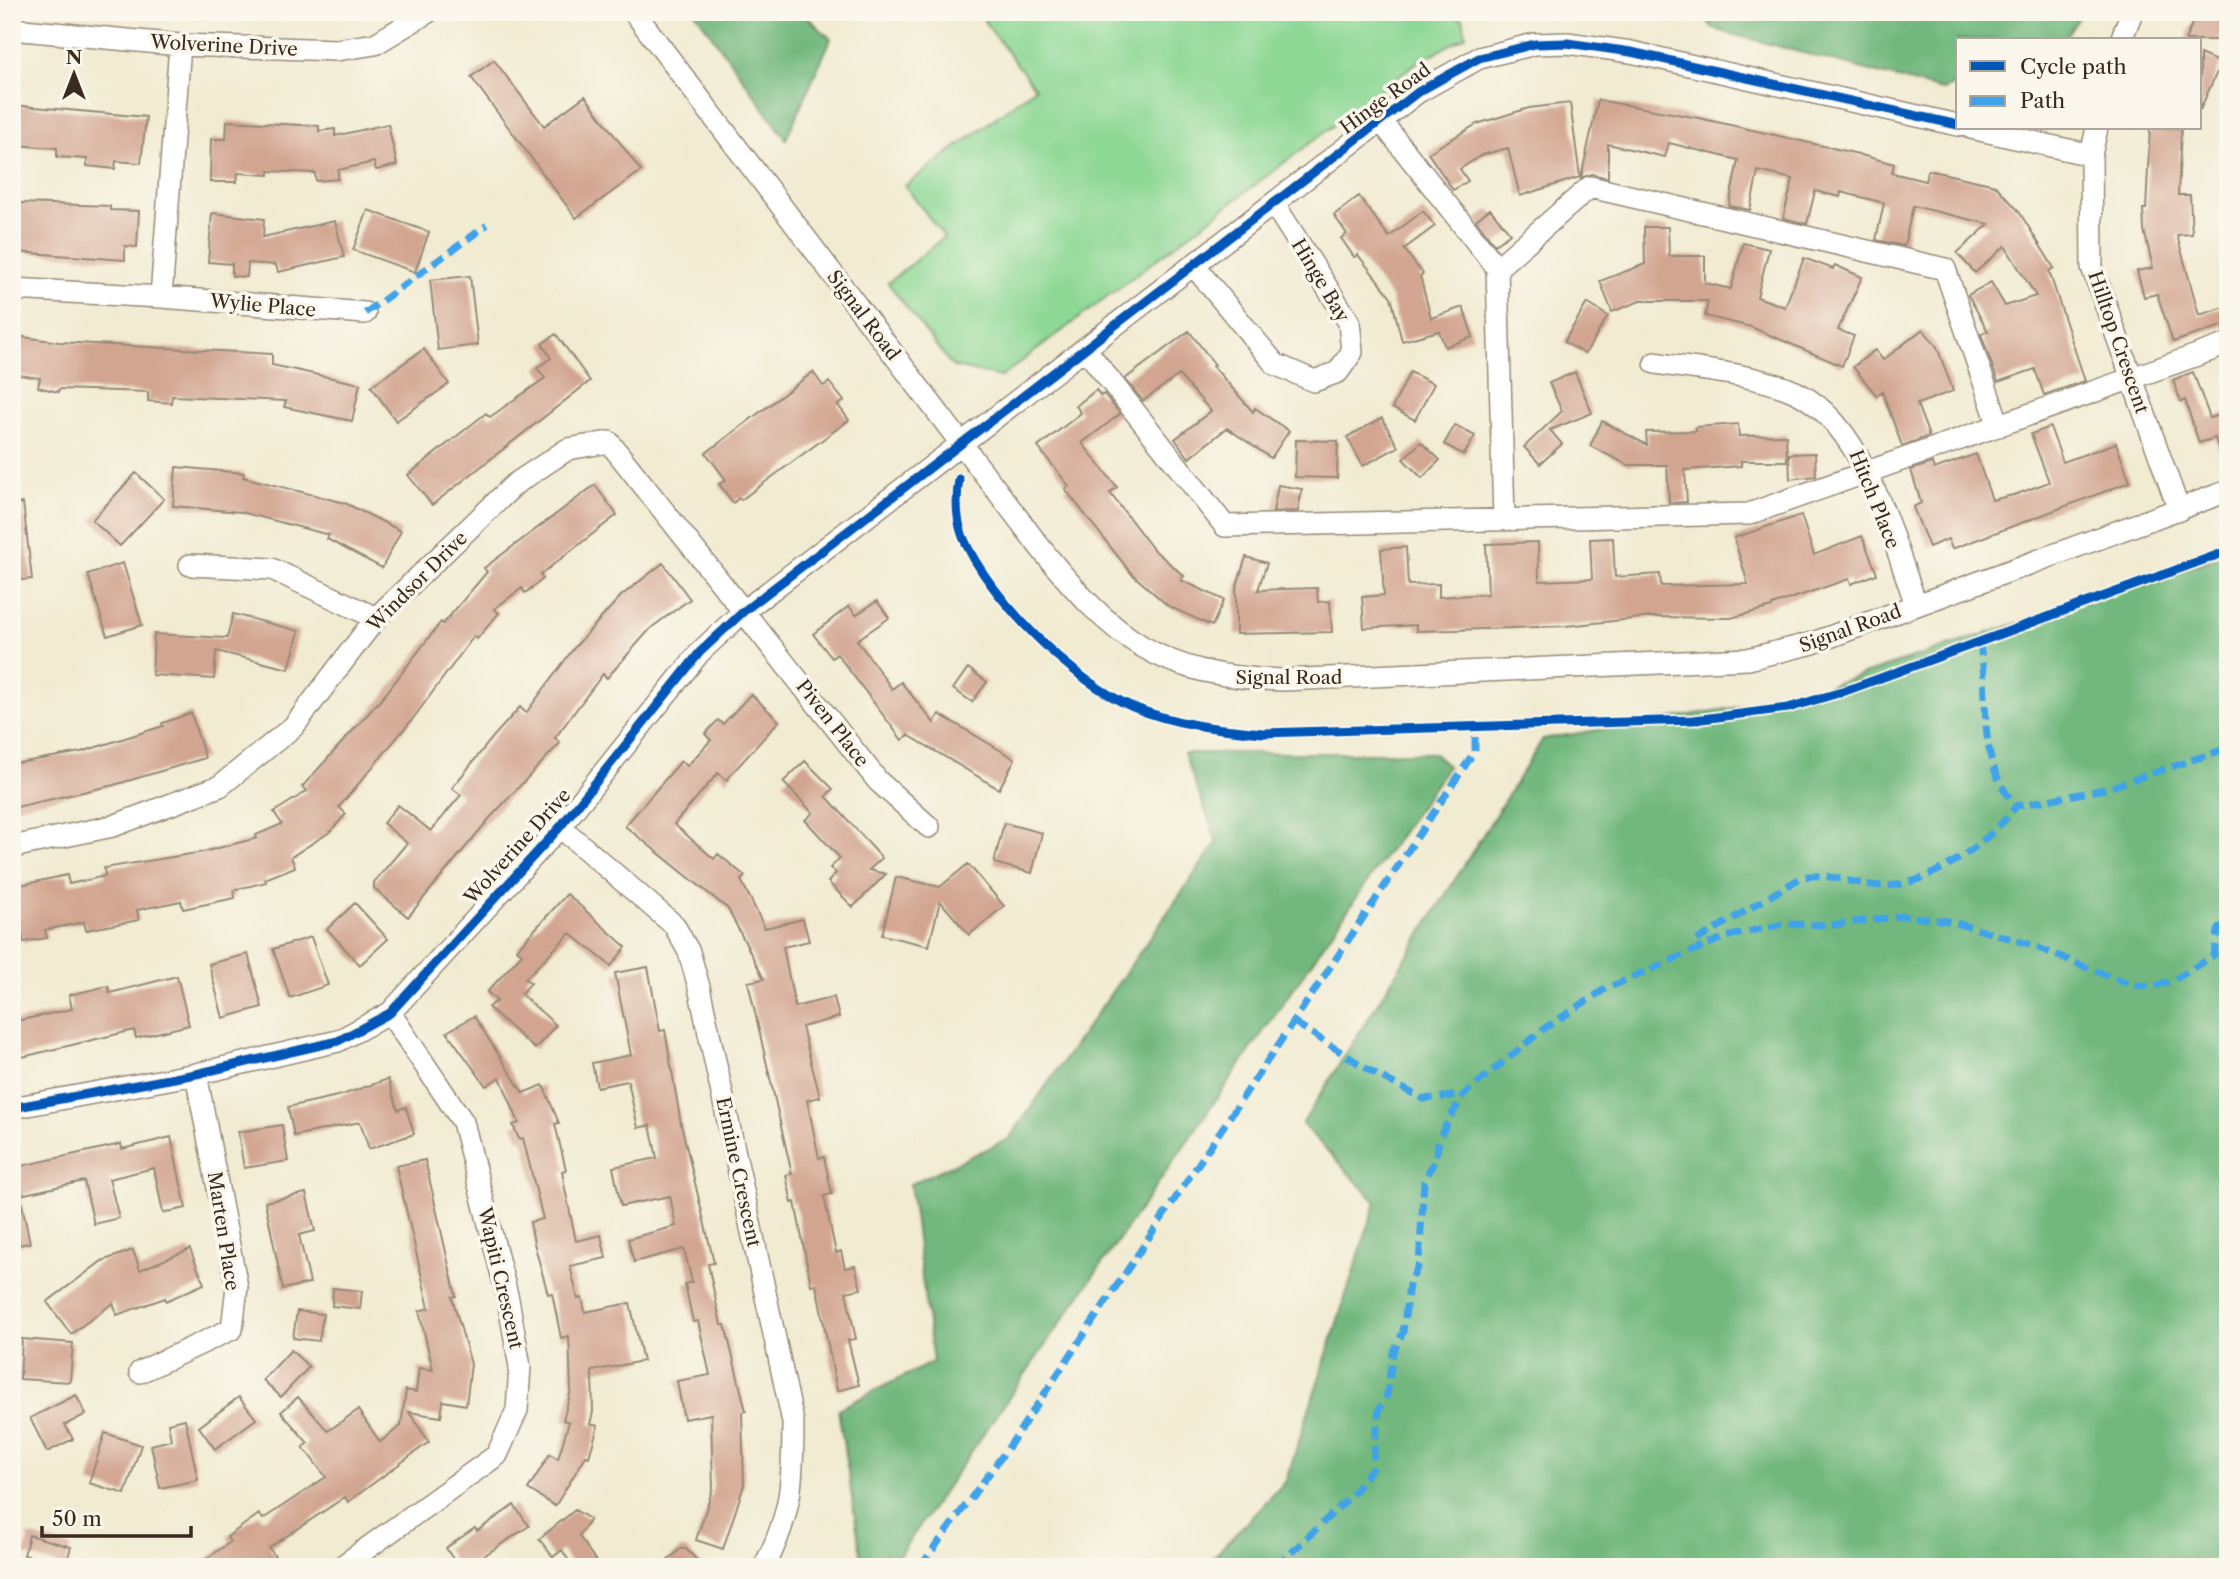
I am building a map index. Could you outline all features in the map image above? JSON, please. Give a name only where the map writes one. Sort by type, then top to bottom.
[{"type":"street","name":"Wolverine Drive","points":[[12,29],[180,45],[337,50],[375,44],[428,12]]},
{"type":"street","name":"Signal Road","points":[[634,12],[1062,575],[1109,625],[1141,646],[1205,674],[1241,679],[1283,680],[1748,659],[1813,643],[2228,491]]},
{"type":"street","points":[[2122,38],[2132,12]]},
{"type":"street","name":"Hinge Road","points":[[962,446],[1418,92],[1479,58],[1535,44],[1567,43],[1631,51],[1956,125]]},
{"type":"street","points":[[12,289],[161,297],[180,45]]},
{"type":"street","points":[[1381,121],[1497,268],[1504,519]]},
{"type":"street","points":[[1980,130],[2091,155]]},
{"type":"street","name":"Hilltop Crescent","points":[[2097,130],[2091,155],[2092,267],[2179,510]]},
{"type":"street","points":[[1497,268],[1590,187],[1945,270],[1999,426]]},
{"type":"street","name":"Hinge Bay","points":[[1195,267],[1275,364],[1314,381],[1338,372],[1352,352],[1349,322],[1274,204]]},
{"type":"street","name":"Wylie Place","points":[[161,297],[365,313]]},
{"type":"street","points":[[1086,350],[1225,526],[1749,514],[2228,344]]},
{"type":"street","name":"Hitch Place","points":[[1655,363],[1788,388],[1829,414],[1858,452],[1916,604]]},
{"type":"street","name":"Windsor Drive","points":[[12,847],[113,826],[220,786],[294,726],[376,618],[515,484],[568,449],[609,442],[744,611]]},
{"type":"street","name":"Wolverine Drive","points":[[12,1108],[196,1074],[338,1041],[390,1013],[560,827],[700,652],[744,611],[962,446]]},
{"type":"street","points":[[190,565],[272,569],[376,618]]},
{"type":"street","name":"Piven Place","points":[[744,611],[878,781],[929,827]]},
{"type":"street","name":"Ermine Crescent","points":[[560,827],[674,925],[689,952],[696,975],[793,1422],[793,1485],[776,1543],[764,1567]]},
{"type":"street","name":"Wapiti Crescent","points":[[341,1567],[496,1455],[517,1410],[520,1367],[508,1299],[463,1122],[390,1013]]},
{"type":"street","name":"Marten Place","points":[[140,1372],[232,1329],[237,1287],[196,1074]]},
{"type":"green space","points":[[695,12],[802,12],[831,39],[786,139]]},
{"type":"green space","points":[[992,12],[1440,12],[1463,19],[1466,36],[1416,63],[1001,377],[952,366],[888,283],[944,237],[905,186],[1035,88],[984,21]]},
{"type":"green space","points":[[1702,12],[2082,12],[2065,38],[1956,38],[1956,85],[1942,90],[1713,29]]},
{"type":"green space","points":[[2228,554],[2228,1567],[1204,1567],[1286,1481],[1376,1202],[1302,1124],[1543,739],[1788,699]]},
{"type":"green space","points":[[1184,753],[1433,753],[1448,766],[891,1567],[863,1567],[838,1409],[933,1362],[910,1184],[1009,1139],[1217,842]]},
{"type":"building","points":[[2197,12],[2228,12],[2228,20],[2219,40],[2186,38]]},
{"type":"building","points":[[2202,55],[2221,63],[2202,106]]},
{"type":"building","points":[[494,60],[544,126],[585,96],[641,171],[576,218],[471,77]]},
{"type":"building","points":[[1598,100],[1699,118],[1850,152],[1894,164],[1892,173],[1925,181],[1928,170],[1995,185],[2018,210],[2054,268],[2049,271],[2085,381],[2044,395],[2035,369],[1998,382],[1981,334],[1988,331],[1968,295],[1991,282],[2005,306],[2036,296],[2005,246],[1975,273],[1957,253],[1989,224],[1913,206],[1904,246],[1876,240],[1884,203],[1841,192],[1840,197],[1815,191],[1807,224],[1783,218],[1793,179],[1758,171],[1750,210],[1729,206],[1738,160],[1669,143],[1665,157],[1608,144],[1608,178],[1592,174],[1581,178]]},
{"type":"building","points":[[1570,103],[1580,177],[1520,196],[1508,148],[1482,155],[1460,169],[1468,181],[1453,190],[1428,153],[1477,124],[1529,108]]},
{"type":"building","points":[[12,105],[146,117],[141,163],[116,161],[115,169],[87,166],[87,159],[57,157],[57,148],[12,145]]},
{"type":"building","points":[[227,121],[319,126],[319,131],[335,129],[335,136],[388,124],[397,165],[376,170],[374,162],[338,170],[338,179],[316,181],[315,173],[269,171],[269,175],[238,173],[237,182],[210,182],[211,139],[226,139]]},
{"type":"building","points":[[2150,130],[2181,130],[2178,195],[2190,195],[2192,234],[2177,235],[2199,315],[2228,306],[2228,324],[2173,342],[2157,294],[2144,297],[2137,271],[2153,268],[2144,230],[2143,209],[2146,209]]},
{"type":"building","points":[[1359,196],[1389,237],[1423,211],[1435,226],[1404,249],[1423,274],[1420,276],[1431,318],[1463,307],[1473,337],[1445,347],[1439,331],[1402,341],[1391,297],[1358,255],[1354,257],[1341,238],[1347,234],[1334,215]]},
{"type":"building","points":[[19,203],[110,206],[110,210],[139,211],[137,247],[125,246],[125,260],[16,252]]},
{"type":"building","points":[[1490,209],[1510,233],[1495,245],[1476,220]]},
{"type":"building","points":[[368,210],[429,232],[415,272],[353,250]]},
{"type":"building","points":[[212,213],[264,219],[263,237],[335,221],[344,257],[278,272],[276,265],[248,263],[247,277],[232,276],[232,264],[208,262]]},
{"type":"building","points":[[1644,227],[1668,227],[1669,256],[1705,256],[1705,283],[1731,289],[1743,243],[1769,249],[1757,297],[1785,307],[1804,258],[1833,269],[1835,265],[1862,277],[1838,330],[1854,336],[1842,366],[1751,327],[1705,316],[1708,301],[1640,301],[1612,312],[1600,281],[1645,264]]},
{"type":"building","points":[[470,276],[478,345],[438,350],[430,280]]},
{"type":"building","points":[[1587,303],[1608,316],[1585,354],[1564,342]]},
{"type":"building","points":[[1923,329],[1937,347],[1953,391],[1917,404],[1929,436],[1902,446],[1882,391],[1877,396],[1853,367],[1875,350],[1883,360]]},
{"type":"building","points":[[1189,331],[1215,365],[1213,366],[1253,412],[1255,408],[1289,431],[1271,458],[1227,428],[1189,458],[1175,439],[1211,411],[1179,375],[1143,401],[1125,379]]},
{"type":"building","points":[[556,334],[590,381],[432,505],[408,475],[486,413],[490,417],[545,378],[537,368],[551,358],[542,344]]},
{"type":"building","points":[[16,336],[59,342],[272,354],[272,365],[360,384],[352,421],[284,407],[286,401],[172,396],[171,403],[148,401],[148,392],[59,389],[58,392],[38,387],[40,378],[12,374]]},
{"type":"building","points":[[424,349],[449,384],[396,421],[371,386]]},
{"type":"building","points":[[813,372],[823,386],[829,382],[844,401],[838,405],[849,420],[741,500],[739,498],[733,503],[719,484],[726,480],[706,453]]},
{"type":"building","points":[[1410,372],[1434,384],[1415,420],[1392,408]]},
{"type":"building","points":[[1575,372],[1592,413],[1550,430],[1562,444],[1540,464],[1524,447],[1562,411],[1549,383]]},
{"type":"building","points":[[2193,372],[2210,418],[2228,412],[2228,466],[2225,467],[2215,438],[2199,443],[2185,400],[2181,402],[2173,380]]},
{"type":"building","points":[[1096,390],[1101,396],[1104,394],[1120,414],[1082,443],[1117,487],[1110,493],[1153,549],[1184,576],[1181,580],[1224,600],[1212,626],[1168,606],[1131,573],[1065,489],[1069,486],[1038,447],[1081,413],[1076,406]]},
{"type":"building","points":[[1382,418],[1398,447],[1363,466],[1347,437]]},
{"type":"building","points":[[1602,421],[1647,445],[1646,432],[1696,431],[1696,427],[1738,424],[1739,436],[1786,435],[1787,461],[1741,461],[1741,466],[1685,470],[1687,502],[1669,503],[1667,465],[1628,465],[1590,446]]},
{"type":"building","points":[[1455,425],[1475,436],[1464,455],[1444,444]]},
{"type":"building","points":[[2050,427],[2063,462],[2116,443],[2130,482],[1952,549],[1948,539],[1929,547],[1913,507],[1921,503],[1911,470],[1932,463],[1934,469],[1976,454],[1992,500],[2017,494],[2049,482],[2031,434]]},
{"type":"building","points":[[1296,440],[1338,441],[1337,478],[1295,477]]},
{"type":"building","points":[[1421,442],[1440,460],[1422,478],[1403,459]]},
{"type":"building","points":[[1815,453],[1816,476],[1790,479],[1789,454]]},
{"type":"building","points":[[176,467],[244,473],[243,477],[345,503],[401,531],[382,568],[327,539],[329,535],[241,512],[173,506]]},
{"type":"building","points":[[136,473],[164,499],[120,546],[92,520]]},
{"type":"building","points":[[595,485],[617,515],[540,575],[543,579],[525,593],[522,588],[494,609],[499,613],[477,639],[474,636],[412,720],[339,807],[346,814],[330,832],[291,857],[295,867],[265,879],[266,882],[234,890],[235,898],[183,909],[181,901],[137,910],[139,920],[86,930],[84,922],[45,930],[47,938],[24,942],[22,934],[12,935],[12,887],[67,875],[69,884],[105,876],[104,868],[203,852],[257,838],[256,835],[282,824],[274,812],[307,791],[302,787],[384,696],[441,622],[443,624],[487,572],[484,568]]},
{"type":"building","points":[[1278,485],[1302,489],[1298,511],[1273,512]]},
{"type":"building","points":[[23,503],[32,579],[12,581],[12,504]]},
{"type":"building","points":[[1801,515],[1814,555],[1862,536],[1877,574],[1851,584],[1849,579],[1772,607],[1731,618],[1652,617],[1566,626],[1455,630],[1416,631],[1416,625],[1364,628],[1362,597],[1384,595],[1381,549],[1406,547],[1408,585],[1439,584],[1439,597],[1488,594],[1486,544],[1538,542],[1539,581],[1592,579],[1590,539],[1613,538],[1615,577],[1660,574],[1661,586],[1748,584],[1734,538]]},
{"type":"building","points":[[1246,557],[1267,563],[1258,590],[1317,588],[1318,602],[1330,601],[1332,632],[1236,634],[1236,589]]},
{"type":"building","points":[[123,563],[142,625],[107,636],[88,574]]},
{"type":"building","points":[[663,563],[690,599],[651,628],[607,678],[603,674],[555,738],[560,743],[489,819],[408,917],[374,888],[374,882],[407,843],[383,823],[398,805],[431,831],[461,795],[452,788],[493,737],[520,707],[526,713],[574,648],[621,596]]},
{"type":"building","points":[[877,601],[889,618],[857,640],[892,689],[901,682],[934,723],[939,714],[1015,759],[999,789],[908,735],[902,740],[837,654],[832,658],[813,634],[849,606],[856,615]]},
{"type":"building","points":[[233,614],[299,631],[289,669],[216,651],[214,679],[152,675],[154,634],[227,638]]},
{"type":"building","points":[[968,668],[987,682],[972,702],[953,689]]},
{"type":"building","points":[[751,694],[779,721],[726,780],[718,773],[674,824],[714,859],[718,854],[745,876],[741,880],[765,928],[803,919],[809,941],[783,947],[795,1007],[834,997],[839,1017],[802,1027],[820,1097],[807,1100],[819,1158],[824,1157],[832,1194],[824,1196],[836,1253],[841,1251],[845,1268],[855,1266],[861,1289],[846,1292],[856,1339],[848,1340],[859,1385],[837,1391],[816,1284],[811,1285],[795,1202],[792,1203],[786,1175],[792,1174],[748,982],[764,979],[728,909],[625,826],[681,761],[687,766],[711,740],[705,734],[718,720],[723,724]]},
{"type":"building","points":[[191,713],[205,758],[114,785],[12,808],[12,764],[81,752],[163,726],[162,723]]},
{"type":"building","points":[[805,761],[833,789],[826,796],[882,858],[869,870],[886,874],[853,907],[828,882],[836,873],[830,868],[840,858],[805,820],[813,813],[783,782]]},
{"type":"building","points":[[1004,823],[1042,833],[1032,873],[994,863]]},
{"type":"building","points":[[968,864],[1004,906],[969,935],[940,901],[929,946],[882,935],[896,877],[940,887]]},
{"type":"building","points":[[567,894],[626,947],[611,966],[570,933],[525,979],[531,983],[521,994],[556,1025],[535,1049],[488,1007],[497,1001],[487,992],[522,954],[517,949]]},
{"type":"building","points":[[355,903],[388,939],[360,965],[327,929]]},
{"type":"building","points":[[311,937],[328,985],[290,998],[273,949]]},
{"type":"building","points":[[248,954],[262,1007],[223,1018],[209,964]]},
{"type":"building","points":[[648,967],[660,1031],[665,1030],[681,1124],[714,1263],[708,1264],[721,1325],[725,1325],[746,1411],[742,1412],[744,1485],[723,1549],[696,1540],[713,1488],[711,1414],[684,1419],[677,1381],[710,1375],[698,1321],[693,1322],[685,1284],[692,1282],[684,1249],[634,1262],[628,1239],[676,1226],[670,1196],[621,1206],[613,1167],[657,1158],[650,1125],[638,1128],[628,1081],[597,1087],[592,1063],[631,1055],[615,973]]},
{"type":"building","points":[[177,976],[189,1025],[136,1038],[134,1030],[18,1058],[12,1022],[72,1009],[69,995],[108,986],[110,993]]},
{"type":"building","points":[[474,1016],[523,1093],[543,1085],[559,1123],[555,1124],[566,1170],[562,1171],[576,1241],[601,1235],[606,1258],[570,1266],[578,1299],[582,1298],[585,1312],[630,1303],[643,1361],[592,1371],[593,1412],[590,1424],[598,1426],[589,1457],[586,1456],[555,1506],[528,1489],[550,1454],[558,1459],[569,1422],[563,1420],[571,1391],[569,1336],[561,1338],[552,1293],[548,1294],[534,1243],[530,1222],[543,1219],[523,1138],[519,1139],[513,1125],[519,1123],[500,1077],[486,1086],[447,1032]]},
{"type":"building","points":[[388,1079],[398,1110],[406,1107],[414,1134],[369,1149],[360,1122],[294,1136],[288,1107],[342,1095]]},
{"type":"building","points":[[282,1125],[288,1161],[244,1168],[238,1132]]},
{"type":"building","points":[[171,1137],[186,1208],[163,1213],[154,1168],[109,1179],[119,1218],[94,1224],[84,1181],[20,1195],[30,1243],[12,1246],[12,1168],[121,1144],[122,1149]]},
{"type":"building","points":[[425,1160],[456,1296],[452,1297],[471,1364],[466,1405],[443,1401],[441,1417],[409,1412],[429,1442],[348,1502],[345,1497],[269,1548],[275,1556],[260,1567],[195,1567],[230,1542],[227,1537],[259,1514],[263,1519],[326,1477],[303,1447],[308,1443],[281,1412],[298,1397],[328,1431],[358,1410],[380,1442],[401,1426],[406,1390],[416,1392],[419,1368],[433,1370],[419,1311],[429,1308],[396,1166]]},
{"type":"building","points":[[306,1193],[315,1231],[299,1235],[310,1283],[283,1289],[265,1202]]},
{"type":"building","points":[[190,1249],[204,1284],[166,1301],[165,1298],[117,1315],[113,1303],[71,1334],[47,1302],[102,1261],[133,1250],[140,1270]]},
{"type":"building","points":[[333,1288],[362,1291],[360,1309],[332,1306]]},
{"type":"building","points":[[297,1311],[323,1314],[319,1341],[293,1338]]},
{"type":"building","points":[[22,1339],[73,1343],[70,1382],[20,1379]]},
{"type":"building","points":[[291,1350],[309,1367],[281,1397],[263,1380]]},
{"type":"building","points":[[76,1395],[86,1414],[65,1425],[73,1439],[47,1452],[30,1418]]},
{"type":"building","points":[[239,1397],[256,1419],[215,1449],[199,1427]]},
{"type":"building","points":[[185,1419],[198,1480],[160,1488],[151,1445],[171,1440],[168,1423]]},
{"type":"building","points":[[105,1433],[141,1445],[125,1494],[89,1483]]},
{"type":"building","points":[[514,1505],[529,1526],[467,1567],[458,1567],[446,1548],[475,1528],[477,1531]]},
{"type":"building","points":[[575,1510],[590,1519],[579,1536],[600,1567],[573,1567],[562,1550],[553,1557],[539,1539]]},
{"type":"building","points":[[29,1535],[71,1547],[65,1567],[24,1555]]},
{"type":"building","points":[[680,1549],[686,1549],[704,1567],[661,1567]]},
{"type":"marked path","points":[[365,313],[487,225]]},
{"type":"marked path","points":[[1979,642],[1989,748],[2002,787],[2016,806]]},
{"type":"marked path","points":[[920,1567],[1008,1448],[1475,751],[1475,728]]},
{"type":"marked path","points":[[1697,940],[1802,877],[1832,877],[1882,886],[1919,879],[1938,871],[1975,847],[1991,834],[2016,806],[2105,789],[2228,748]]},
{"type":"marked path","points":[[1276,1567],[1351,1496],[1372,1468],[1379,1409],[1386,1400],[1393,1353],[1403,1332],[1409,1285],[1419,1264],[1424,1181],[1435,1159],[1440,1136],[1463,1095],[1545,1028],[1605,989],[1725,937],[1783,924],[1831,925],[1902,916],[1949,921],[2029,944],[2128,984],[2152,987],[2174,980],[2214,955],[2218,931],[2228,914]]},
{"type":"marked path","points":[[1294,1022],[1372,1072],[1423,1099],[1463,1095]]},
{"type":"cycle path","points":[[12,1108],[196,1074],[338,1041],[390,1013],[560,827],[700,652],[744,611],[1418,92],[1479,58],[1535,44],[1567,43],[1631,52],[1956,125]]},
{"type":"cycle path","points":[[959,479],[959,523],[975,561],[1012,611],[1059,658],[1109,695],[1149,713],[1197,725],[1263,733],[1694,720],[1788,708],[1845,691],[2228,551]]}]
